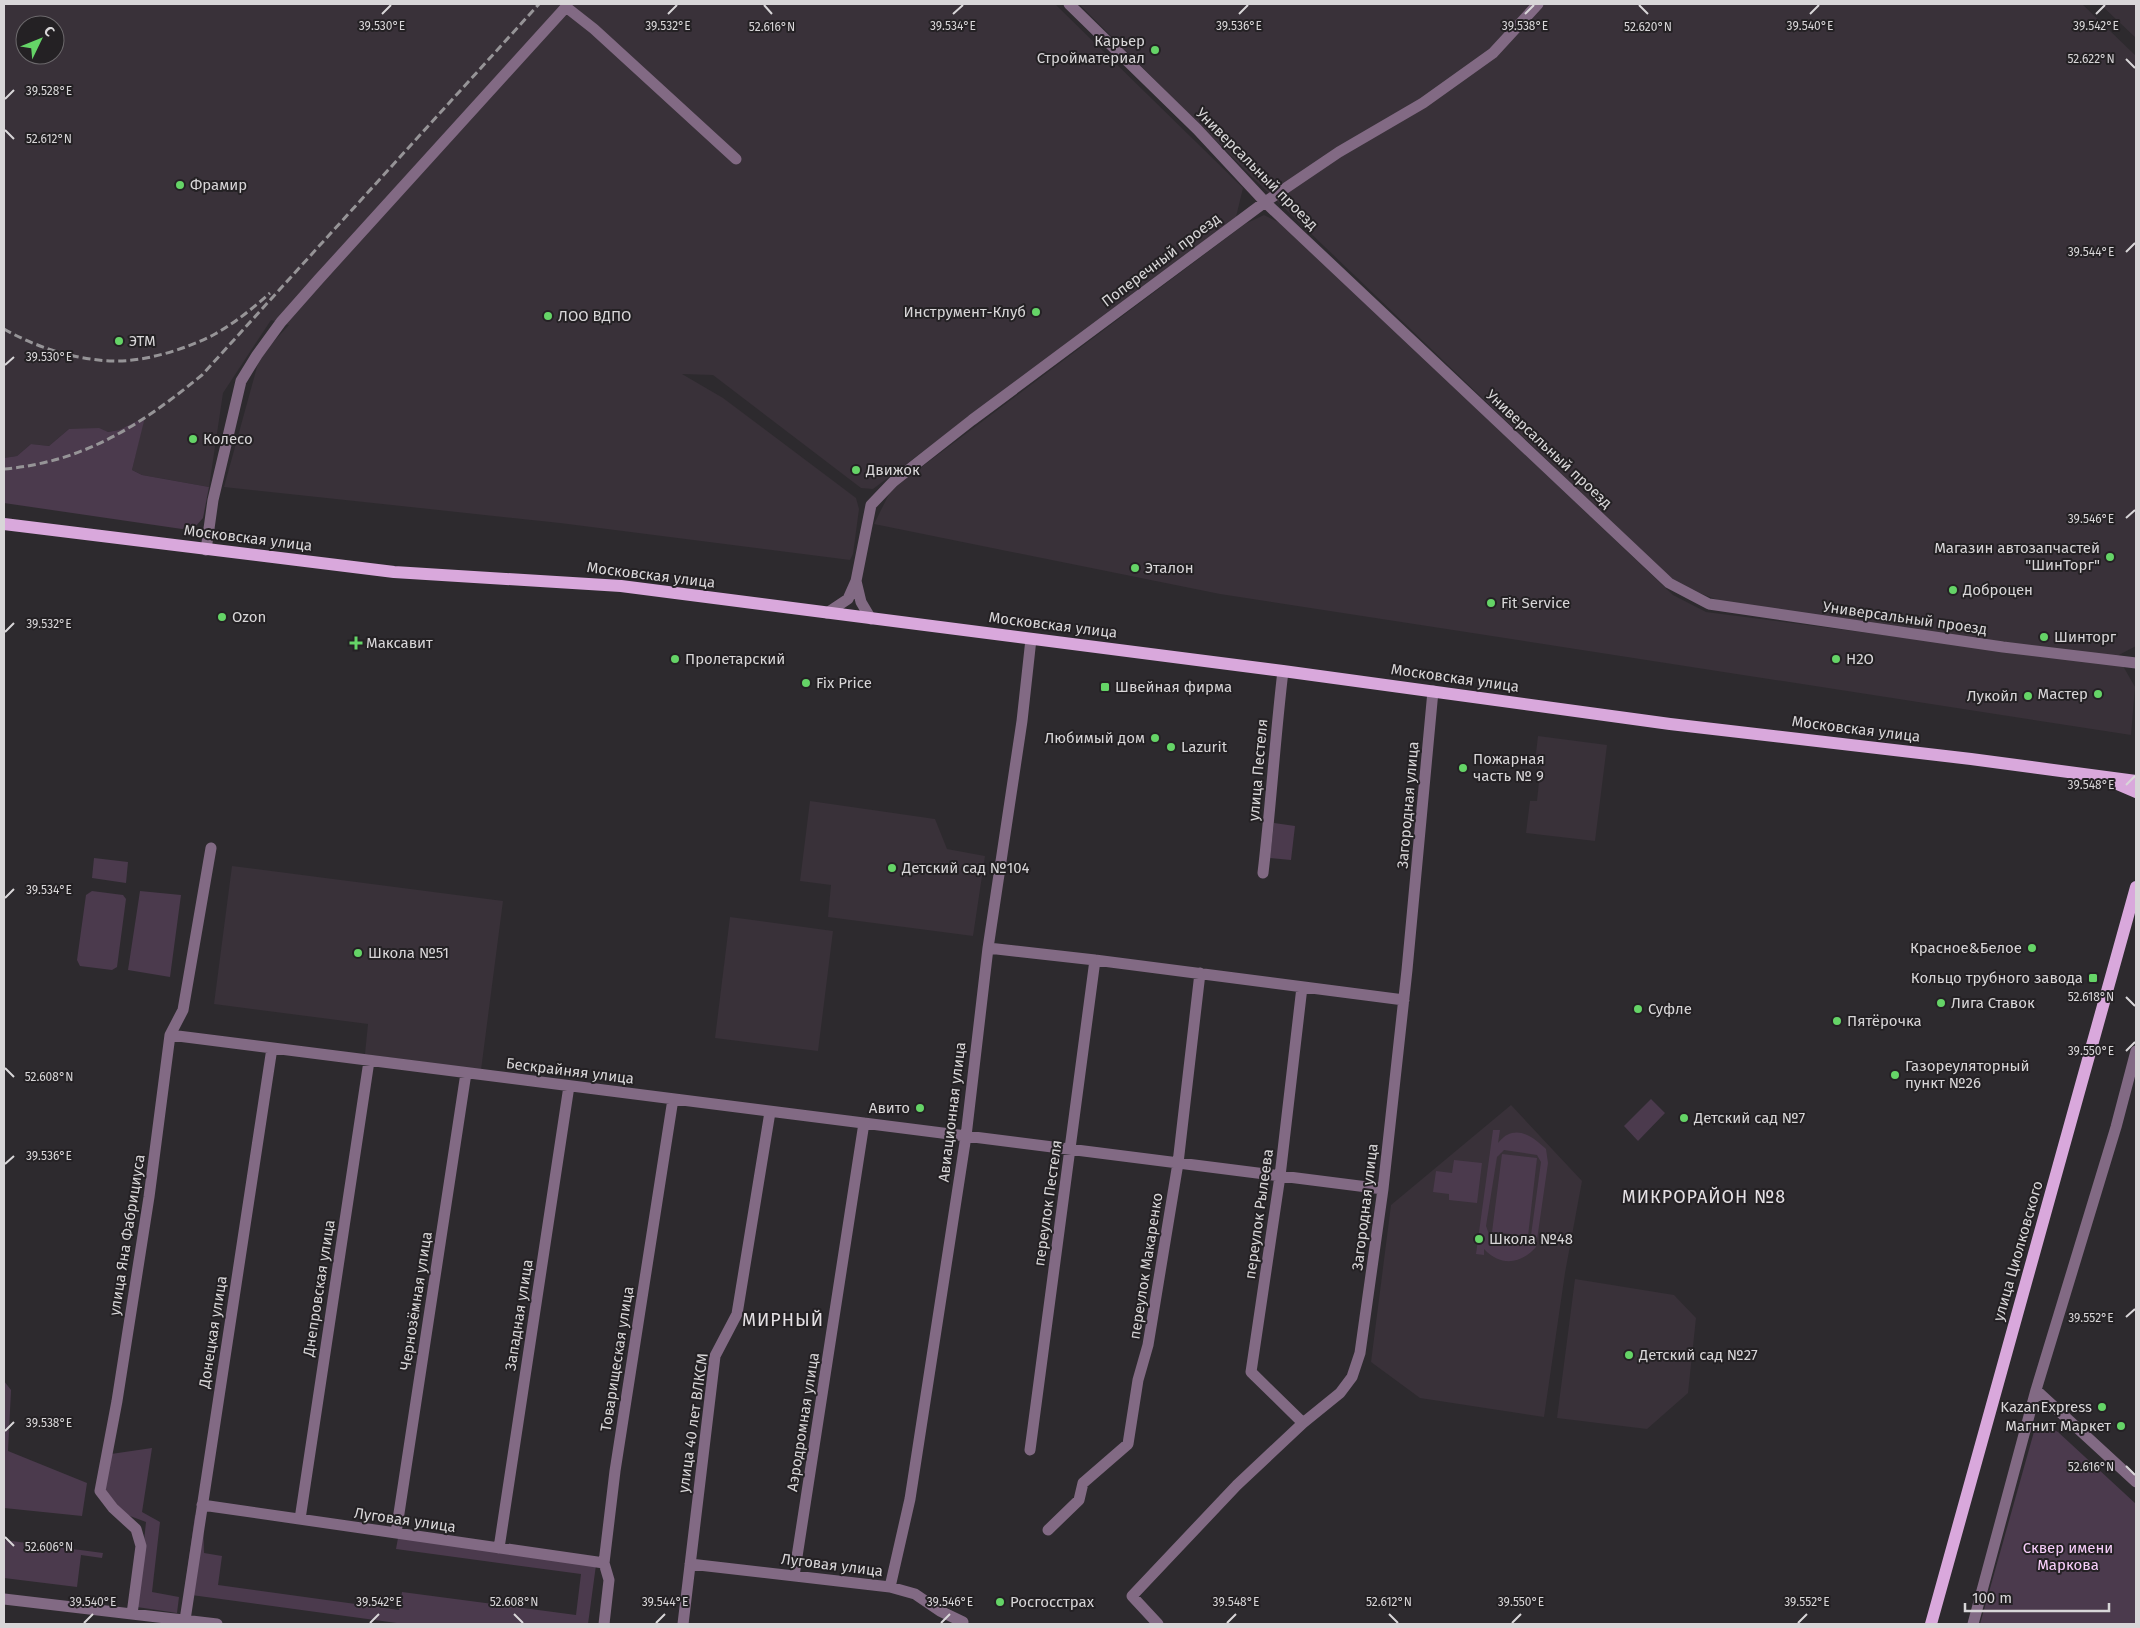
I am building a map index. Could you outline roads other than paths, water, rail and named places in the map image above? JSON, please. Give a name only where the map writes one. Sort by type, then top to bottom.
[{"type":"main road","name":"Московская улица","points":[[4,524],[394,572],[603,584],[1283,671],[1670,724],[2136,781]]},
{"type":"main road","name":"Московская улица","points":[[2096,775],[2136,792]]},
{"type":"main road","name":"улица Циолковского","points":[[1930,1624],[2136,887]]},
{"type":"street","name":"Универсальный проезд","points":[[1068,4],[1197,129],[1265,202],[1670,583],[1709,604],[2003,647],[2136,664]]},
{"type":"street","name":"Поперечный проезд","points":[[827,613],[848,599],[856,581],[871,505],[893,482],[979,415],[1265,202],[1340,152],[1423,103],[1493,53],[1538,4]]},
{"type":"street","points":[[206,550],[213,500],[241,381],[257,355],[281,322],[319,279],[566,7],[594,29],[736,159]]},
{"type":"street","name":"Поперечный проезд","points":[[856,581],[861,602],[871,618]]},
{"type":"street","name":"Авиационная улица","points":[[890,1587],[910,1500],[966,1136],[988,948],[1022,721],[1031,639]]},
{"type":"street","name":"улица Пестеля","points":[[1263,873],[1272,795],[1276,726],[1283,671]]},
{"type":"street","name":"Загородная улица","points":[[1158,1624],[1132,1596],[1237,1485],[1303,1423],[1340,1393],[1352,1376],[1360,1353],[1384,1189],[1433,691]]},
{"type":"street","name":"улица Яна Фабрициуса","points":[[132,1614],[141,1546],[136,1529],[113,1508],[100,1491],[117,1401],[149,1197],[170,1035],[183,1010],[211,848]]},
{"type":"street","points":[[988,948],[1404,1000]]},
{"type":"street","name":"переулок Пестеля","points":[[1030,1450],[1095,960]]},
{"type":"street","name":"переулок Макаренко","points":[[1048,1530],[1079,1500],[1084,1483],[1128,1444],[1138,1380],[1148,1345],[1178,1163],[1200,973]]},
{"type":"street","name":"переулок Рылеева","points":[[1302,987],[1280,1176],[1251,1372],[1303,1423]]},
{"type":"street","name":"Бескрайняя улица","points":[[170,1035],[1384,1189]]},
{"type":"street","name":"Донецкая улица","points":[[185,1620],[272,1048]]},
{"type":"street","points":[[1973,1624],[2036,1390],[2116,1127],[2136,1052]]},
{"type":"street","name":"Днепровская улица","points":[[300,1519],[369,1061]]},
{"type":"street","name":"Чернозёмная улица","points":[[396,1533],[466,1073]]},
{"type":"street","name":"Западная улица","points":[[499,1548],[569,1086]]},
{"type":"street","name":"Товарищеская улица","points":[[604,1624],[609,1580],[604,1563],[615,1471],[673,1099]]},
{"type":"street","name":"улица 40 лет ВЛКСМ","points":[[683,1624],[715,1356],[737,1314],[770,1112]]},
{"type":"street","name":"Аэродромная улица","points":[[794,1576],[864,1124]]},
{"type":"street","points":[[2036,1390],[2136,1482]]},
{"type":"street","name":"Луговая улица","points":[[202,1505],[604,1563]]},
{"type":"street","name":"Луговая улица","points":[[690,1564],[890,1587],[915,1594],[940,1611],[963,1622]]},
{"type":"street","points":[[4,1598],[217,1624]]},
{"type":"railway","points":[[4,469],[33,465],[60,458],[110,438],[157,410],[202,375],[539,4]]},
{"type":"railway","points":[[4,329],[42,347],[70,355],[99,360],[125,361],[165,354],[204,340],[230,325],[270,293]]},
{"type":"place","name":"Карьер Стройматериал","points":[[1155,50]]},
{"type":"place","name":"Фрамир","points":[[180,185]]},
{"type":"place","name":"Инструмент-Клуб","points":[[1036,312]]},
{"type":"place","name":"ЛОО ВДПО","points":[[548,316]]},
{"type":"place","name":"ЭТМ","points":[[119,341]]},
{"type":"place","name":"Колесо","points":[[193,439]]},
{"type":"place","name":"Движок","points":[[856,470]]},
{"type":"place","name":"Магазин автозапчастей \"ШинТорг\"","points":[[2110,557]]},
{"type":"place","name":"Эталон","points":[[1135,568]]},
{"type":"place","name":"Доброцен","points":[[1953,590]]},
{"type":"place","name":"Fit Service","points":[[1491,603]]},
{"type":"place","name":"Ozon","points":[[222,617]]},
{"type":"place","name":"Шинторг","points":[[2044,637]]},
{"type":"place","name":"Максавит","points":[[356,643]]},
{"type":"place","name":"Пролетарский","points":[[675,659]]},
{"type":"place","name":"Н2О","points":[[1836,659]]},
{"type":"place","name":"Fix Price","points":[[806,683]]},
{"type":"place","name":"Швейная фирма","points":[[1105,687]]},
{"type":"place","name":"Мастер","points":[[2098,694]]},
{"type":"place","name":"Лукойл","points":[[2028,696]]},
{"type":"place","name":"Любимый дом","points":[[1155,738]]},
{"type":"place","name":"Lazurit","points":[[1171,747]]},
{"type":"place","name":"Пожарная часть № 9","points":[[1463,768]]},
{"type":"place","name":"Детский сад №104","points":[[892,868]]},
{"type":"place","name":"Красное&Белое","points":[[2032,948]]},
{"type":"place","name":"Школа №51","points":[[358,953]]},
{"type":"place","name":"Кольцо трубного завода","points":[[2093,978]]},
{"type":"place","name":"Лига Ставок","points":[[1941,1003]]},
{"type":"place","name":"Суфле","points":[[1638,1009]]},
{"type":"place","name":"Пятёрочка","points":[[1837,1021]]},
{"type":"place","name":"Газореуляторный пункт №26","points":[[1895,1075]]},
{"type":"place","name":"Авито","points":[[920,1108]]},
{"type":"place","name":"Детский сад №7","points":[[1684,1118]]},
{"type":"place","name":"Школа №48","points":[[1479,1239]]},
{"type":"place","name":"Детский сад №27","points":[[1629,1355]]},
{"type":"place","name":"KazanExpress","points":[[2102,1407]]},
{"type":"place","name":"Магнит Маркет","points":[[2121,1426]]},
{"type":"place","name":"Росгосстрах","points":[[1000,1602]]},
{"type":"district","name":"МИКРОРАЙОН №8","points":[[1704,1197]]},
{"type":"district","name":"МИРНЫЙ","points":[[783,1320]]},
{"type":"park label","name":"Сквер имени Маркова","points":[[2068,1556]]}]
